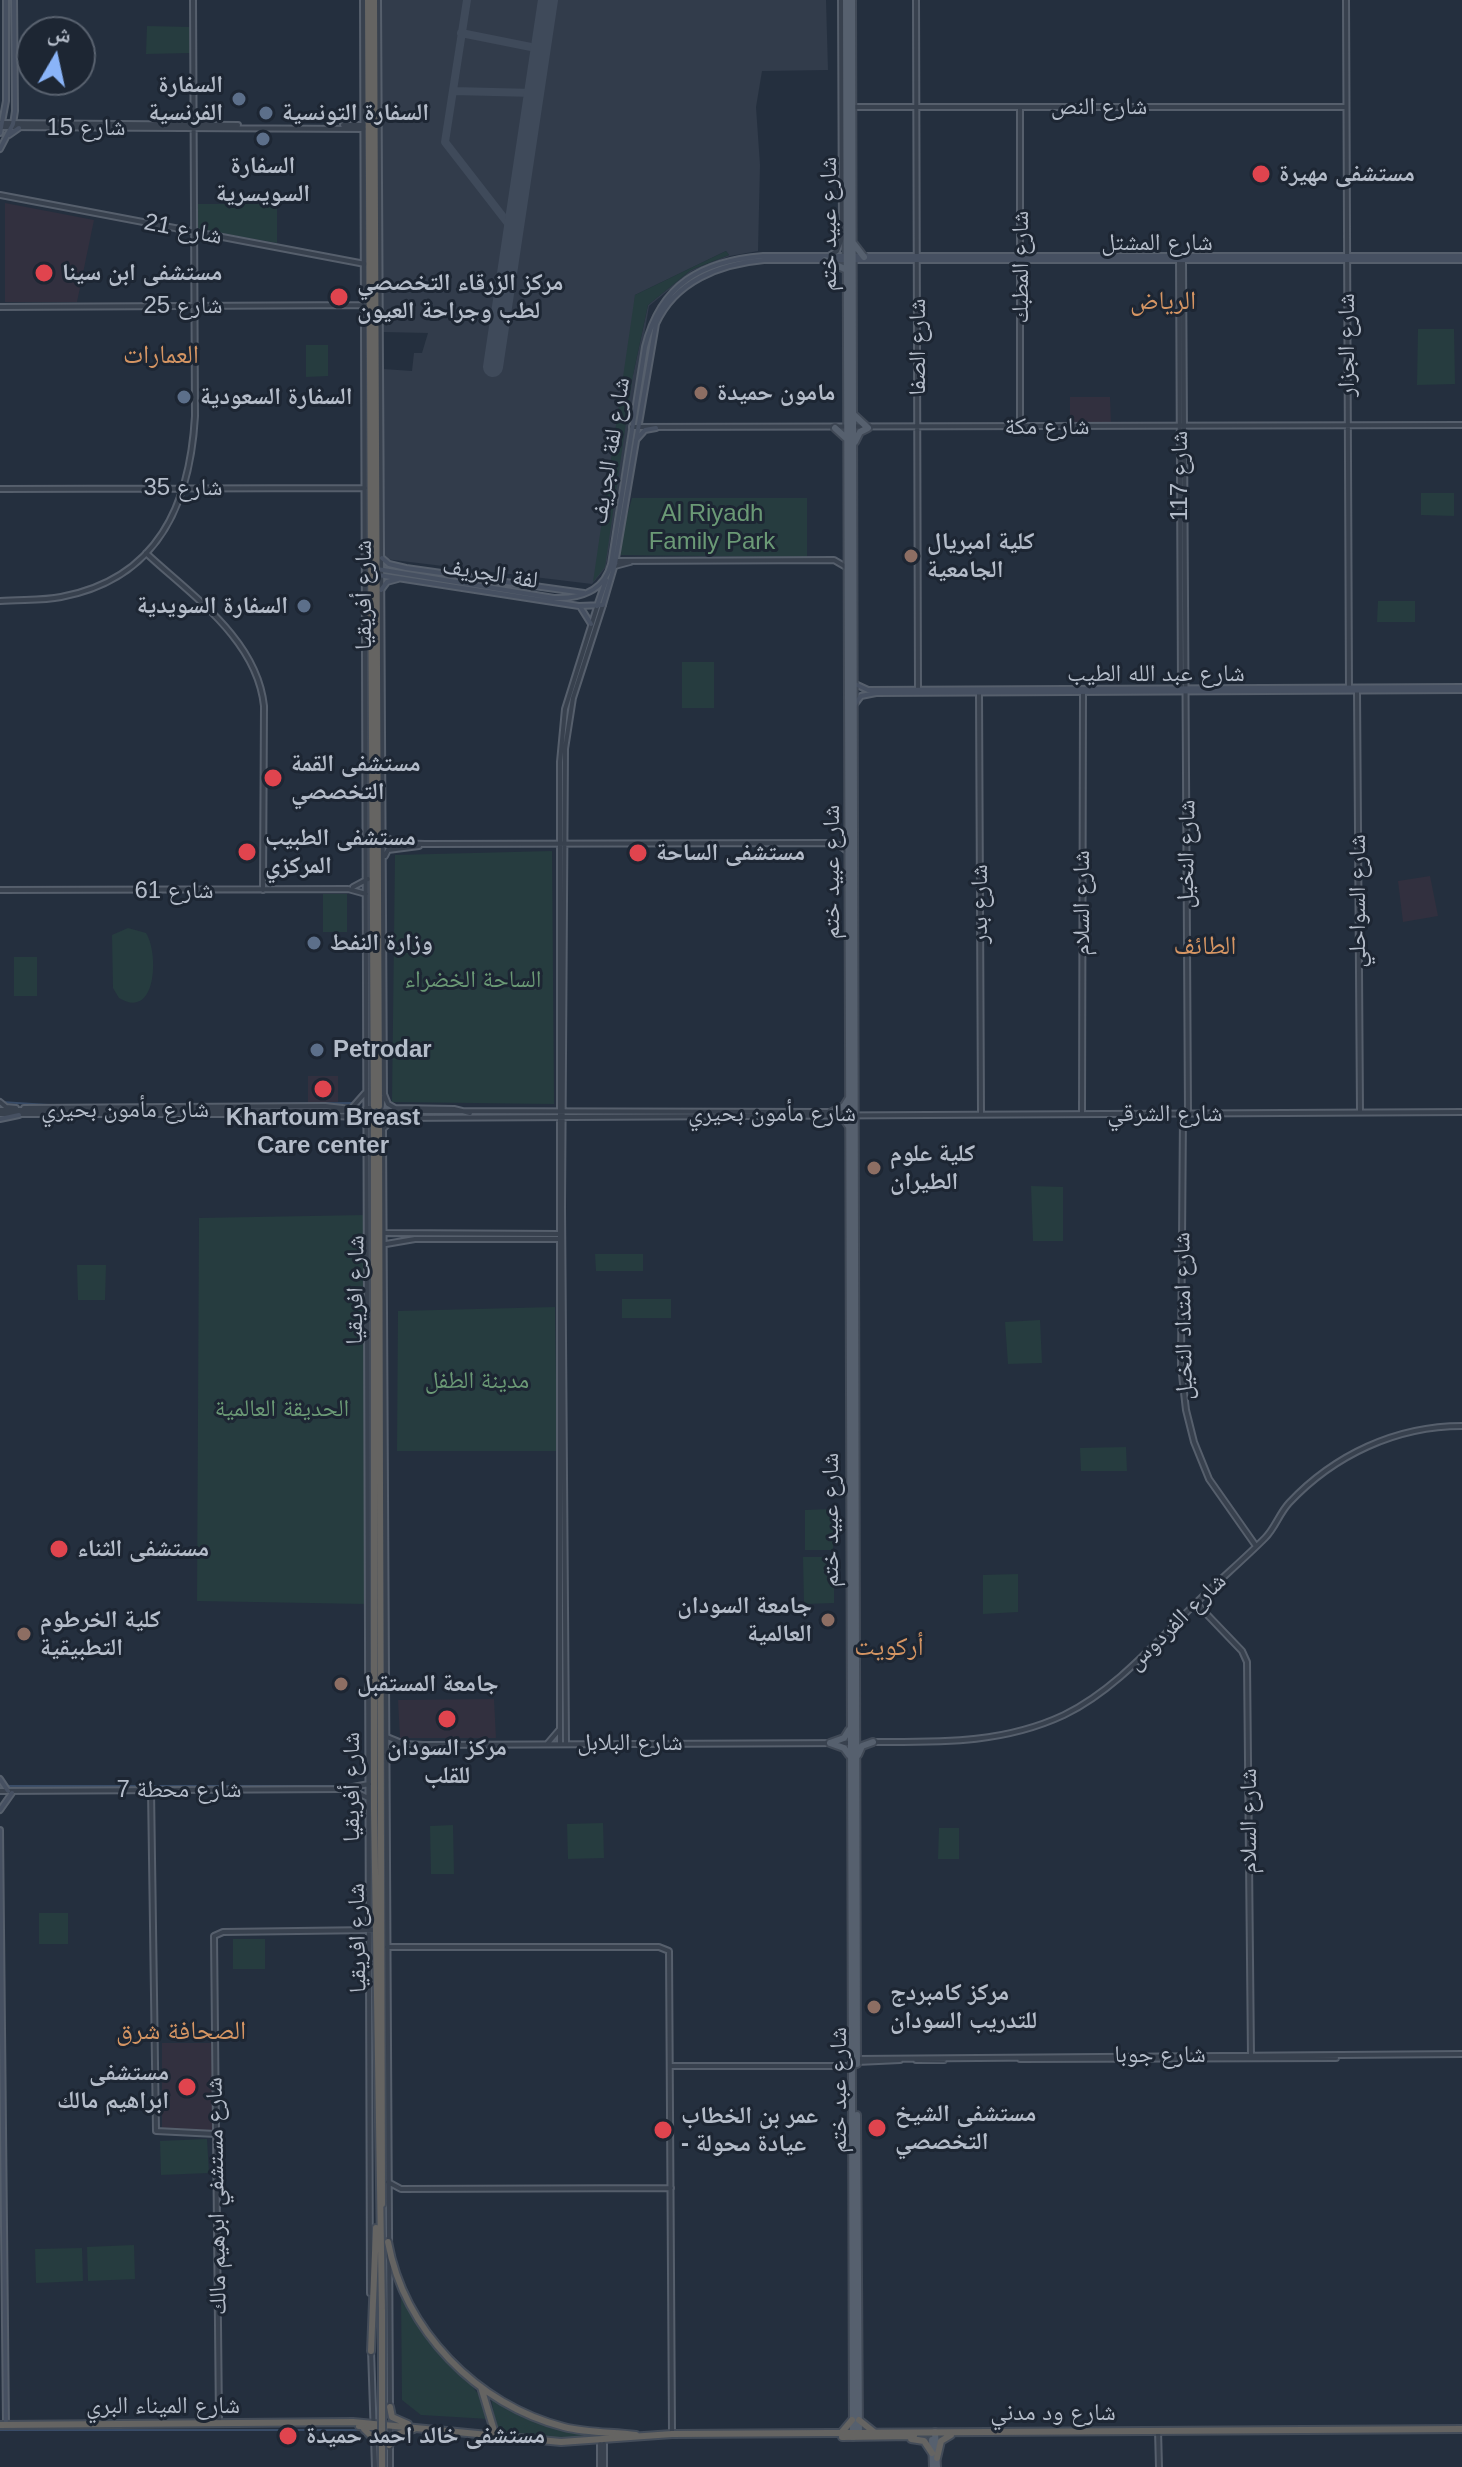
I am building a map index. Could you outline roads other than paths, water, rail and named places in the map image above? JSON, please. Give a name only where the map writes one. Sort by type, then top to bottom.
[{"type":"highway","name":"شارع أفريقيا","points":[[370,0],[367,219],[376,572]]},
{"type":"highway","name":"شارع أفريقيا","points":[[369,126],[378,446],[375,653],[377,993]]},
{"type":"highway","points":[[366,421],[370,429]]},
{"type":"highway","name":"شارع أفريقيا","points":[[375,718],[381,773],[377,993]]},
{"type":"highway","points":[[378,907],[383,896]]},
{"type":"highway","name":"شارع افريقيا","points":[[377,993],[372,1113],[374,1468],[380,1672],[379,1971],[386,2467]]},
{"type":"highway","name":"شارع افريقيا","points":[[372,1113],[381,1511],[372,1647],[372,1852],[379,1961]]},
{"type":"highway","points":[[380,1371],[385,1398]]},
{"type":"highway","points":[[369,1479],[374,1468]]},
{"type":"highway","points":[[381,1511],[385,1498]]},
{"type":"highway","points":[[380,1672],[385,1688]]},
{"type":"highway","points":[[381,1881],[386,1873]]},
{"type":"highway","name":"شارع افريقيا","points":[[379,1971],[374,2073],[383,2312]]},
{"type":"highway","points":[[382,2110],[388,2116]]},
{"type":"highway","points":[[371,2351],[379,2212]]},
{"type":"highway","points":[[388,2242],[392,2265],[412,2310],[444,2354],[481,2387],[512,2407],[547,2422],[586,2431],[646,2438]]},
{"type":"highway","points":[[481,2387],[496,2437]]},
{"type":"highway","points":[[390,2407],[392,2417],[415,2428],[529,2443],[602,2444],[646,2438]]},
{"type":"highway","points":[[353,2424],[375,2414]]},
{"type":"highway","points":[[841,2433],[855,2420],[873,2435],[922,2440],[935,2456],[941,2441],[951,2435]]},
{"type":"highway","name":"شارع الميناء البري","points":[[3,2425],[326,2423],[371,2428],[415,2428]]},
{"type":"highway","points":[[371,2428],[375,2440]]},
{"type":"highway","points":[[389,2445],[398,2434],[415,2428],[570,2442],[646,2438]]},
{"type":"highway","name":"شارع ود مدني","points":[[646,2438],[1462,2431]]},
{"type":"highway","name":"شارع ود مدني","points":[[934,2434],[1158,2432]]},
{"type":"highway","name":"شارع ود مدني","points":[[646,2438],[672,2434],[856,2435]]},
{"type":"main road","points":[[0,133],[5,110],[6,0]]},
{"type":"main road","points":[[0,149],[16,126],[14,0]]},
{"type":"main road","name":"شارع عبيد ختم","points":[[846,0],[844,180],[850,258],[851,627]]},
{"type":"main road","name":"شارع عبيد ختم","points":[[846,0],[852,106],[853,242],[850,258]]},
{"type":"main road","points":[[827,258],[850,270],[864,258],[853,242]]},
{"type":"main road","name":"شارع لفة الجريف","points":[[597,607],[608,574],[649,330],[667,298],[686,280],[712,265],[764,258],[850,258]]},
{"type":"main road","name":"شارع لفة الجريف","points":[[603,605],[615,564],[635,427],[654,332],[673,297],[718,269],[764,258]]},
{"type":"main road","name":"شارع المشتل","points":[[850,258],[1462,258]]},
{"type":"main road","name":"شارع عبيد ختم","points":[[850,270],[854,415],[851,428]]},
{"type":"main road","points":[[835,428],[851,443],[868,428],[854,415]]},
{"type":"main road","points":[[638,418],[654,428]]},
{"type":"main road","points":[[635,442],[645,430],[654,428]]},
{"type":"main road","name":"شارع عبيد ختم","points":[[851,443],[849,572],[855,704],[857,1114],[853,1128],[853,1743]]},
{"type":"main road","points":[[382,558],[389,564],[414,569],[586,593]]},
{"type":"main road","points":[[376,572],[554,598],[571,598],[586,593],[608,574]]},
{"type":"main road","name":"لفة الجريف","points":[[376,572],[401,579],[579,606],[603,605]]},
{"type":"main road","points":[[381,590],[387,582],[401,579]]},
{"type":"main road","points":[[579,606],[591,624]]},
{"type":"main road","name":"شارع عبيد ختم","points":[[852,636],[850,1095],[857,1114]]},
{"type":"main road","name":"شارع عبد الله الطيب","points":[[854,682],[863,690],[918,691],[1462,688]]},
{"type":"main road","name":"شارع عبد الله الطيب","points":[[1349,689],[1462,688]]},
{"type":"main road","name":"شارع عبد الله الطيب","points":[[855,704],[861,696],[868,694],[918,691]]},
{"type":"main road","points":[[850,1095],[844,1106],[834,1114],[853,1128]]},
{"type":"main road","points":[[0,1115],[19,1115]]},
{"type":"main road","points":[[830,1743],[844,1738],[853,1727],[863,1739],[873,1742]]},
{"type":"main road","points":[[856,1767],[861,1748],[873,1742]]},
{"type":"main road","points":[[830,1743],[844,1748],[851,1758]]},
{"type":"main road","name":"شارع عبد ختم","points":[[853,1743],[854,1974]]},
{"type":"main road","name":"شارع عبد ختم","points":[[853,1743],[856,1767],[856,2435]]},
{"type":"main road","points":[[0,1779],[12,1792],[0,1810]]},
{"type":"main road","points":[[0,1830],[7,2410],[3,2425]]},
{"type":"main road","points":[[0,2410],[7,2410]]},
{"type":"main road","points":[[934,2434],[935,2467]]},
{"type":"street","points":[[0,601],[80,592],[120,573],[146,553],[170,522],[185,490],[191,470],[195,416],[193,0]]},
{"type":"street","name":"شارع أفريقيا","points":[[369,126],[370,0]]},
{"type":"street","name":"شارع أفريقيا","points":[[370,0],[382,558],[376,572],[381,590],[375,653],[366,894],[366,1091],[372,1113],[368,1127],[372,1647],[369,1799],[374,2073],[371,2351],[375,2414],[371,2428]]},
{"type":"street","name":"شارع الصفا","points":[[916,0],[918,691]]},
{"type":"street","name":"شارع الجزار","points":[[1346,0],[1349,689]]},
{"type":"street","name":"شارع النص","points":[[852,106],[1346,107]]},
{"type":"street","name":"شارع المطبك","points":[[1020,108],[1020,427]]},
{"type":"street","name":"شارع 15","points":[[1,124],[369,126]]},
{"type":"street","name":"شارع عبيد ختم","points":[[827,258],[842,242],[844,180]]},
{"type":"street","name":"شارع 21","points":[[0,195],[365,264]]},
{"type":"street","name":"شارع أفريقيا","points":[[367,219],[365,488],[384,834],[384,1094]]},
{"type":"street","name":"شارع 117","points":[[1181,259],[1183,691]]},
{"type":"street","name":"شارع 25","points":[[0,307],[365,305]]},
{"type":"street","name":"شارع مكة","points":[[635,427],[1462,425]]},
{"type":"street","points":[[1339,426],[1347,438]]},
{"type":"street","name":"شارع 35","points":[[0,489],[365,488]]},
{"type":"street","points":[[834,560],[849,550]]},
{"type":"street","points":[[146,553],[242,646],[258,676],[264,706],[263,890]]},
{"type":"street","points":[[615,564],[633,561],[834,560],[843,563],[849,572]]},
{"type":"street","points":[[568,710],[603,605]]},
{"type":"street","points":[[563,1743],[562,762],[568,710],[597,607]]},
{"type":"street","name":"شارع السلام","points":[[1082,1114],[1083,690]]},
{"type":"street","name":"شارع بدر","points":[[979,691],[981,1114]]},
{"type":"street","name":"شارع النخيل","points":[[1183,691],[1188,788],[1185,1114]]},
{"type":"street","name":"شارع السواحلي","points":[[1357,691],[1360,1112]]},
{"type":"street","points":[[384,834],[395,843],[425,844],[833,843],[844,839],[850,830]]},
{"type":"street","points":[[833,843],[844,848],[850,856]]},
{"type":"street","points":[[384,860],[391,848],[425,844]]},
{"type":"street","points":[[549,844],[560,855]]},
{"type":"street","points":[[563,844],[560,855],[563,1115],[559,1236],[563,1743]]},
{"type":"street","points":[[348,889],[368,879]]},
{"type":"street","points":[[348,889],[366,894]]},
{"type":"street","name":"شارع 61","points":[[0,890],[348,889]]},
{"type":"street","points":[[0,1102],[6,1107],[325,1106],[349,1110],[366,1091]]},
{"type":"street","points":[[372,1113],[381,1108],[384,1094]]},
{"type":"street","points":[[384,1094],[393,1108],[454,1109],[470,1113]]},
{"type":"street","points":[[61,1107],[71,1111]]},
{"type":"street","name":"شارع مأمون بحيري","points":[[0,1115],[71,1111],[320,1113],[349,1110],[372,1113],[563,1115]]},
{"type":"street","name":"شارع مأمون بحيري","points":[[19,1115],[216,1112]]},
{"type":"street","name":"شارع الشرقي","points":[[857,1114],[1462,1112]]},
{"type":"street","name":"شارع مأمون بحيري","points":[[320,1113],[340,1116],[372,1113],[394,1118],[857,1114]]},
{"type":"street","name":"شارع امتداد النخيل","points":[[1185,1114],[1181,1366],[1186,1410],[1196,1450],[1209,1479],[1256,1546]]},
{"type":"street","points":[[340,1116],[363,1120],[368,1127]]},
{"type":"street","name":"شارع أفريقيا","points":[[386,2467],[390,2407],[383,1127],[394,1118]]},
{"type":"street","points":[[385,1230],[394,1236],[559,1236]]},
{"type":"street","points":[[385,1246],[392,1240],[559,1236]]},
{"type":"street","name":"شارع الفردوس","points":[[853,1743],[990,1740],[1051,1720],[1111,1684],[1256,1546],[1306,1486],[1360,1449],[1405,1432],[1462,1426]]},
{"type":"street","name":"شارع السلام","points":[[1196,1603],[1242,1651],[1247,1662],[1251,2056]]},
{"type":"street","points":[[547,1744],[561,1727]]},
{"type":"street","name":"شارع البلابل","points":[[386,1736],[404,1744],[853,1743]]},
{"type":"street","points":[[385,1756],[390,1748],[404,1744]]},
{"type":"street","points":[[342,1789],[369,1784]]},
{"type":"street","points":[[342,1789],[362,1792],[369,1799]]},
{"type":"street","name":"شارع محطة 7","points":[[0,1793],[342,1789]]},
{"type":"street","points":[[151,1790],[156,2131],[216,2134]]},
{"type":"street","name":"شارع مستشفي ابرهيم مالك","points":[[219,2424],[215,1934],[372,1930]]},
{"type":"street","points":[[387,1947],[666,1948],[670,1955],[672,2434]]},
{"type":"street","name":"شارع جوبا","points":[[671,2066],[1080,2057],[1462,2056]]},
{"type":"street","points":[[387,2181],[391,2187],[401,2189],[671,2188]]},
{"type":"street","points":[[387,2199],[401,2189]]},
{"type":"street","points":[[1158,2432],[1159,2467]]},
{"type":"street","points":[[375,2440],[375,2467]]},
{"type":"street","points":[[602,2444],[602,2467]]},
{"type":"waterway","points":[[1,1102],[64,1106],[354,1103]]},
{"type":"waterway","points":[[0,1786],[351,1786]]},
{"type":"waterway","points":[[0,2430],[363,2430]]},
{"type":"place","name":"السفارة الفرنسية","points":[[239,99]]},
{"type":"place","name":"السفارة التونسية","points":[[266,113]]},
{"type":"place","name":"السفارة السويسرية","points":[[263,139]]},
{"type":"place","name":"مستشفى مهيرة","points":[[1261,174]]},
{"type":"place","name":"مستشفى ابن سينا","points":[[44,273]]},
{"type":"place","name":"مركز الزرقاء التخصصي لطب وجراحة العيون","points":[[339,297]]},
{"type":"place","name":"مامون حميدة","points":[[701,393]]},
{"type":"place","name":"السفارة السعودية","points":[[184,397]]},
{"type":"place","name":"كلية امبريال الجامعية","points":[[911,556]]},
{"type":"place","name":"السفارة السويدية","points":[[304,606]]},
{"type":"place","name":"مستشفى القمة التخصصي","points":[[273,778]]},
{"type":"place","name":"مستشفى الطبيب المركزي","points":[[247,852]]},
{"type":"place","name":"مستشفى الساحة","points":[[638,853]]},
{"type":"place","name":"وزارة النفط","points":[[314,943]]},
{"type":"place","name":"Petrodar","points":[[317,1050]]},
{"type":"place","name":"Khartoum Breast Care center","points":[[323,1089]]},
{"type":"place","name":"كلية علوم الطيران","points":[[874,1168]]},
{"type":"place","name":"مستشفى الثناء","points":[[59,1549]]},
{"type":"place","name":"جامعة السودان العالمية","points":[[828,1620]]},
{"type":"place","name":"كلية الخرطوم التطبيقية","points":[[24,1634]]},
{"type":"place","name":"جامعة المستقبل","points":[[341,1684]]},
{"type":"place","name":"مركز السودان للقلب","points":[[447,1719]]},
{"type":"place","name":"مركز كامبردج للتدريب السودان","points":[[874,2007]]},
{"type":"place","name":"مستشفى ابراهيم مالك","points":[[187,2087]]},
{"type":"place","name":"مستشفى الشيخ التخصصي","points":[[877,2128]]},
{"type":"place","name":"عمر بن الخطاب - عيادة محولة","points":[[663,2130]]},
{"type":"place","name":"مستشفى خالد احمد حميدة","points":[[288,2436]]},
{"type":"district","name":"الرياض","points":[[1163,302]]},
{"type":"district","name":"العمارات","points":[[161,356]]},
{"type":"district","name":"الطائف","points":[[1205,947]]},
{"type":"district","name":"أركويت","points":[[889,1648]]},
{"type":"district","name":"الصحافة شرق","points":[[181,2032]]},
{"type":"park label","name":"Al Riyadh Family Park","points":[[712,528]]},
{"type":"park label","name":"الساحة الخضراء","points":[[473,980]]},
{"type":"park label","name":"مدينة الطفل","points":[[477,1381]]},
{"type":"park label","name":"الحديقة العالمية","points":[[282,1409]]}]
